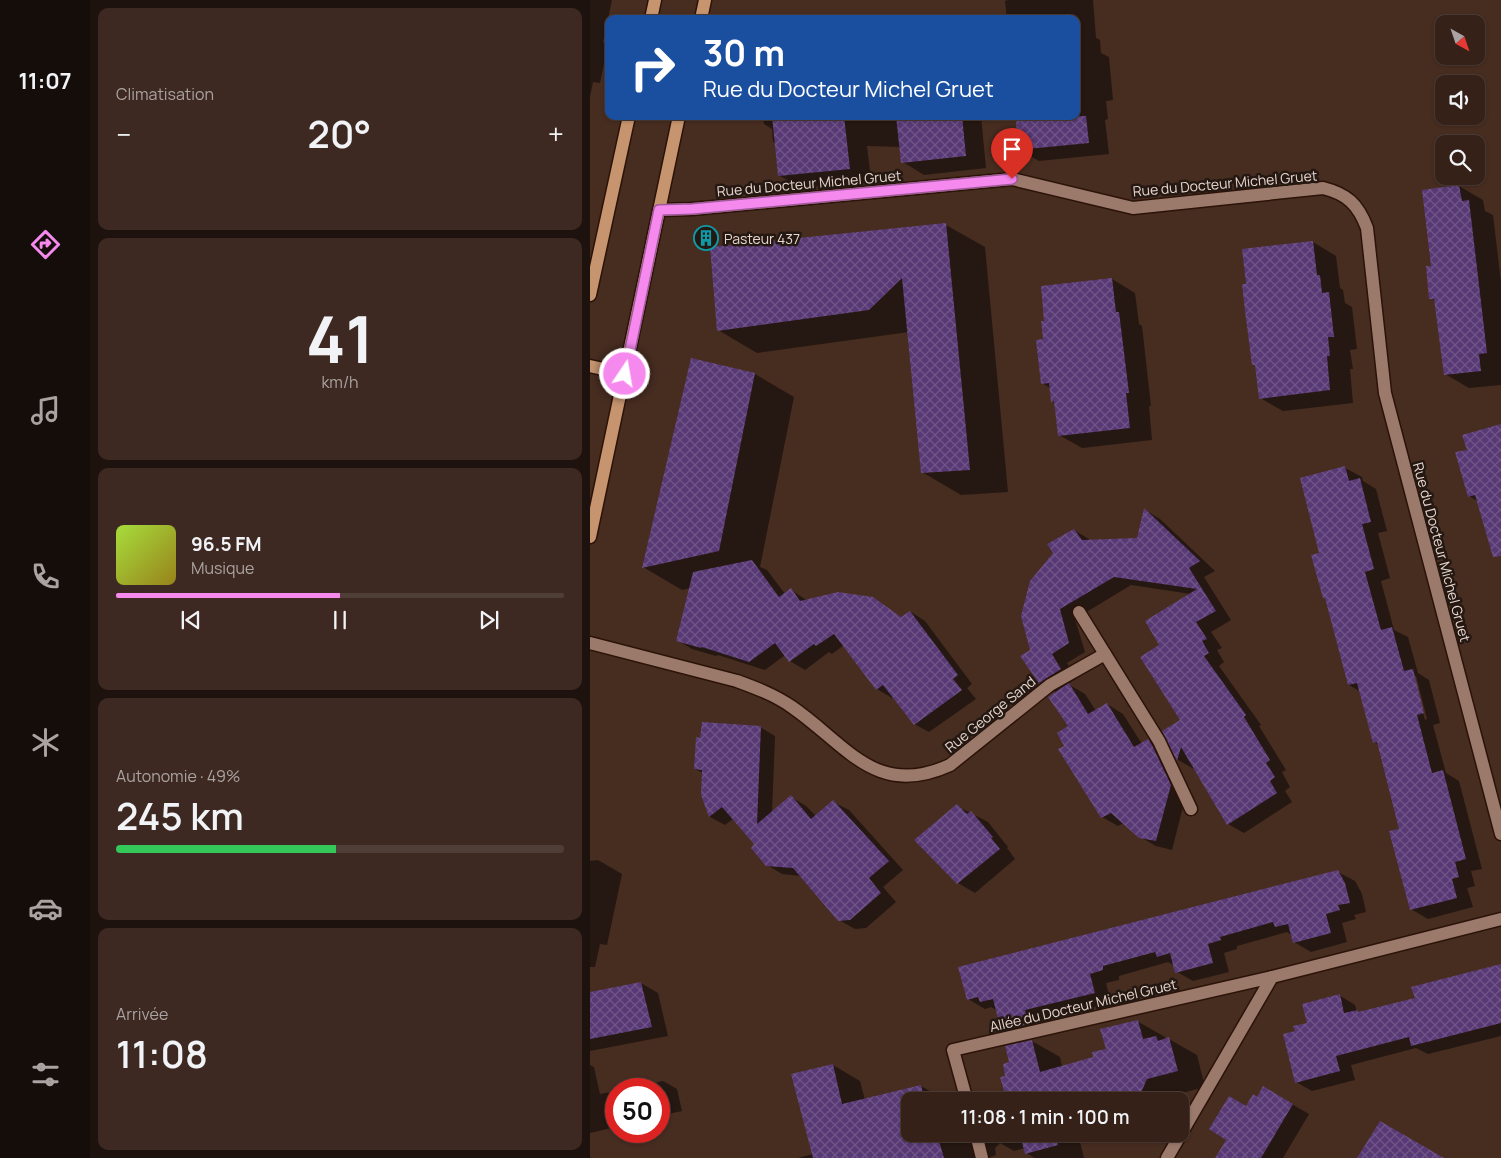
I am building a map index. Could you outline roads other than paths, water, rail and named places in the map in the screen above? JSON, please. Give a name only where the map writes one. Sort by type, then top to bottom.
[{"type":"main road","points":[[652,15],[655,0]]},
{"type":"main road","points":[[702,15],[705,0]]},
{"type":"main road","points":[[590,295],[628,120]]},
{"type":"main road","points":[[590,537],[678,120]]},
{"type":"main road","points":[[590,366],[625,374]]},
{"type":"street","name":"Rue du Docteur Michel Gruet","points":[[659,210],[692,209],[1012,179],[1133,208],[1323,188],[1343,195],[1352,202],[1361,214],[1367,228],[1384,393],[1501,834]]},
{"type":"street","points":[[1079,612],[1159,740],[1191,809]]},
{"type":"street","name":"Rue George Sand","points":[[590,643],[757,688],[792,707],[861,762],[878,771],[898,776],[918,776],[950,765],[1050,685],[1105,654]]},
{"type":"street","points":[[1167,1158],[1272,977],[1501,919]]},
{"type":"street","name":"Allée du Docteur Michel Gruet","points":[[965,1092],[953,1050],[1272,977]]},
{"type":"street","points":[[978,1142],[982,1158]]},
{"type":"place","name":"Pasteur 437","points":[[706,238]]}]
